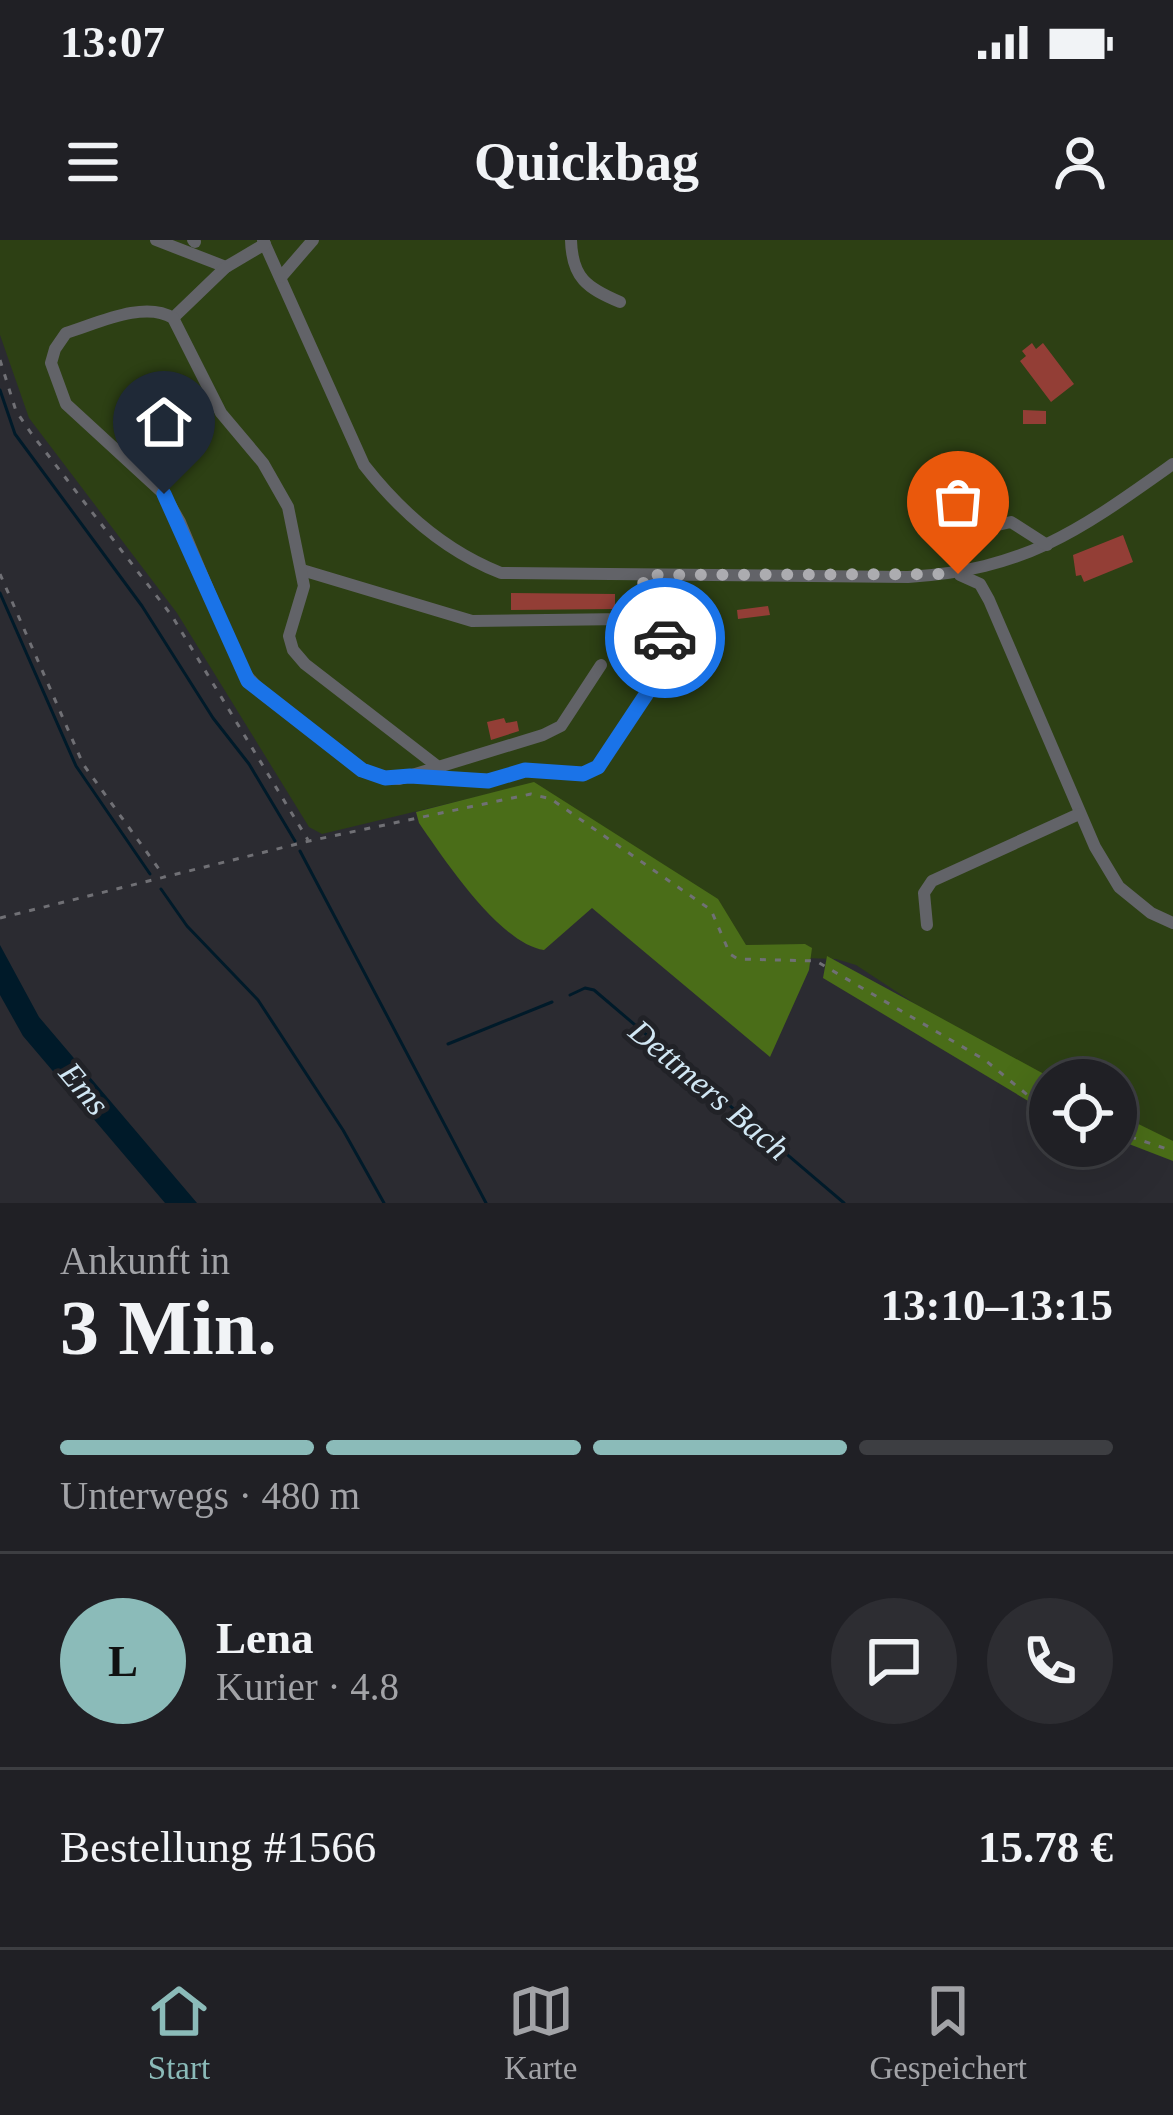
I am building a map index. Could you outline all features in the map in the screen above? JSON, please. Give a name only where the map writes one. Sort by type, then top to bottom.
[{"type":"lane","points":[[156,240],[193,244],[226,267]]},
{"type":"lane","points":[[281,278],[313,240]]},
{"type":"lane","points":[[571,240],[572,266],[579,280],[620,302]]},
{"type":"lane","points":[[173,318],[226,267],[264,242],[364,465],[386,493],[454,551],[501,573],[958,574],[1079,530],[1173,464]]},
{"type":"lane","points":[[437,766],[292,650],[290,636],[304,586],[288,507],[262,463],[220,413],[173,318],[163,311],[144,311],[66,333],[51,363],[66,404],[164,494],[248,681],[362,770],[385,778],[488,781],[525,770],[583,774],[598,767],[671,657],[670,643],[641,613],[644,575]]},
{"type":"lane","points":[[934,539],[1011,522],[1047,545]]},
{"type":"lane","points":[[302,570],[472,621],[625,620],[641,613]]},
{"type":"lane","points":[[958,574],[980,584],[989,600],[1079,814],[1118,887],[1151,913],[1173,923]]},
{"type":"lane","points":[[410,776],[561,726],[601,665]]},
{"type":"lane","points":[[928,925],[924,893],[932,881],[1079,814]]},
{"type":"path","points":[[0,360],[16,410],[31,434],[172,616],[309,841]]},
{"type":"path","points":[[0,574],[83,764],[165,878]]},
{"type":"path","points":[[0,918],[309,841],[531,794],[551,799],[711,910],[730,953],[738,958],[816,961],[985,1060],[1029,1096]]},
{"type":"path","points":[[1137,1139],[1173,1151]]},
{"type":"green space","points":[[0,240],[1173,240],[1173,1144],[1137,1129],[1137,1059],[1029,1059],[1029,1074],[1014,1069],[856,965],[836,959],[740,956],[717,900],[546,791],[505,790],[322,834],[309,827],[177,613],[29,418],[0,335]]},
{"type":"green space","points":[[534,782],[718,899],[746,945],[805,944],[812,948],[809,970],[770,1057],[592,908],[544,950],[509,933],[474,898],[419,823],[416,812]]},
{"type":"green space","points":[[827,956],[1029,1066],[1029,1101],[823,978]]},
{"type":"green space","points":[[1137,1123],[1173,1141],[1173,1161],[1137,1147]]},
{"type":"water","name":"Ems","points":[[0,945],[39,1017],[197,1203],[165,1203],[23,1036],[0,995]]},
{"type":"building","points":[[1032,343],[1036,349],[1043,343],[1074,384],[1051,402],[1020,361],[1026,356],[1022,351]]},
{"type":"building","points":[[1023,410],[1046,411],[1046,424],[1023,424]]},
{"type":"building","points":[[1123,535],[1133,562],[1084,582],[1081,575],[1076,576],[1073,555]]},
{"type":"building","points":[[511,593],[615,594],[615,609],[511,610]]},
{"type":"building","points":[[768,606],[770,615],[738,619],[737,610]]},
{"type":"building","points":[[504,718],[506,723],[517,721],[519,731],[491,740],[487,722]]},
{"type":"waterway","points":[[0,390],[15,434],[142,606],[295,841]]},
{"type":"waterway","points":[[0,593],[76,766],[150,874]]},
{"type":"waterway","points":[[300,851],[486,1203]]},
{"type":"waterway","points":[[161,889],[187,926],[258,1000],[343,1130],[384,1203]]},
{"type":"waterway","name":"Dettmers Bach","points":[[570,995],[585,988],[594,990],[844,1203]]},
{"type":"waterway","name":"Dettmers Bach","points":[[448,1044],[552,1002]]},
{"type":"way so far","points":[[665,638],[641,613],[644,575],[958,574]]},
{"type":"route","points":[[164,494],[248,681],[362,770],[385,778],[488,781],[525,770],[583,774],[598,767],[671,657],[665,638]]}]
